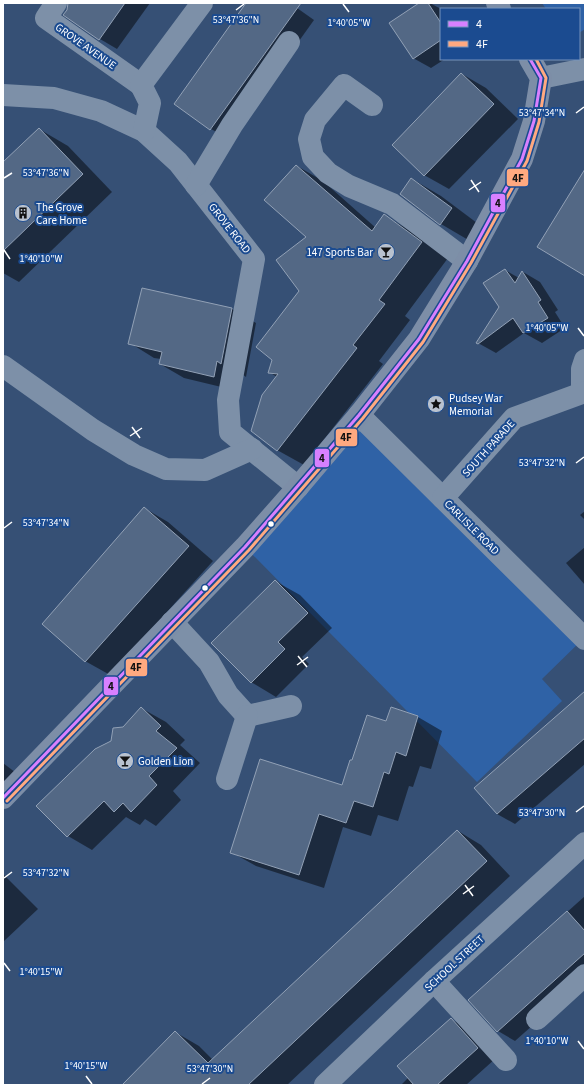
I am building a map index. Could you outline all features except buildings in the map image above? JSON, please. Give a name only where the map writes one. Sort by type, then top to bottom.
[{"type":"main road","points":[[3,798],[245,547],[359,415],[419,339],[467,260],[522,159],[534,121],[541,78],[531,60]]},
{"type":"street","name":"GROVE AVENUE","points":[[56,3],[46,18],[141,86]]},
{"type":"street","points":[[144,131],[150,103],[141,86],[202,3]]},
{"type":"street","points":[[196,185],[232,125],[288,42]]},
{"type":"street","points":[[541,78],[585,68]]},
{"type":"street","points":[[372,105],[344,84],[315,120],[309,139],[313,157],[328,173],[349,186],[392,204],[467,260]]},
{"type":"street","name":"GROVE ROAD","points":[[3,95],[54,98],[101,111],[144,131],[178,162],[254,259],[228,400],[230,432],[298,487]]},
{"type":"street","points":[[584,392],[582,368],[585,360]]},
{"type":"street","points":[[3,366],[105,437],[134,455],[166,469],[205,470],[252,449]]},
{"type":"street","name":"SOUTH PARADE","points":[[443,498],[514,418],[584,392]]},
{"type":"street","name":"CARLISLE ROAD","points":[[359,415],[585,640]]},
{"type":"street","points":[[172,622],[209,662],[228,695],[247,716]]},
{"type":"street","points":[[247,716],[291,706]]},
{"type":"street","points":[[227,779],[247,716]]},
{"type":"street","name":"SCHOOL STREET","points":[[325,1085],[585,842]]},
{"type":"street","points":[[537,1019],[585,975]]},
{"type":"street","points":[[434,982],[506,1060]]},
{"type":"shaded area","points":[[542,3],[585,3],[585,29],[580,32],[580,8],[545,8]]},
{"type":"shaded area","points":[[359,415],[584,638],[542,679],[562,701],[477,782],[245,547]]},
{"type":"transit line","name":"4","points":[[3,798],[245,547],[359,415],[419,339],[467,261],[522,159],[534,121],[541,78],[531,60]]},
{"type":"transit line","name":"4F","points":[[7,801],[249,550],[363,418],[423,342],[471,263],[527,161],[539,122],[546,78],[537,60]]},
{"type":"place","name":"The Grove Care Home","points":[[23,213]]},
{"type":"place","name":"147 Sports Bar","points":[[386,252]]},
{"type":"place","name":"Pudsey War Memorial","points":[[436,404]]},
{"type":"place","name":"Golden Lion","points":[[125,761]]}]
